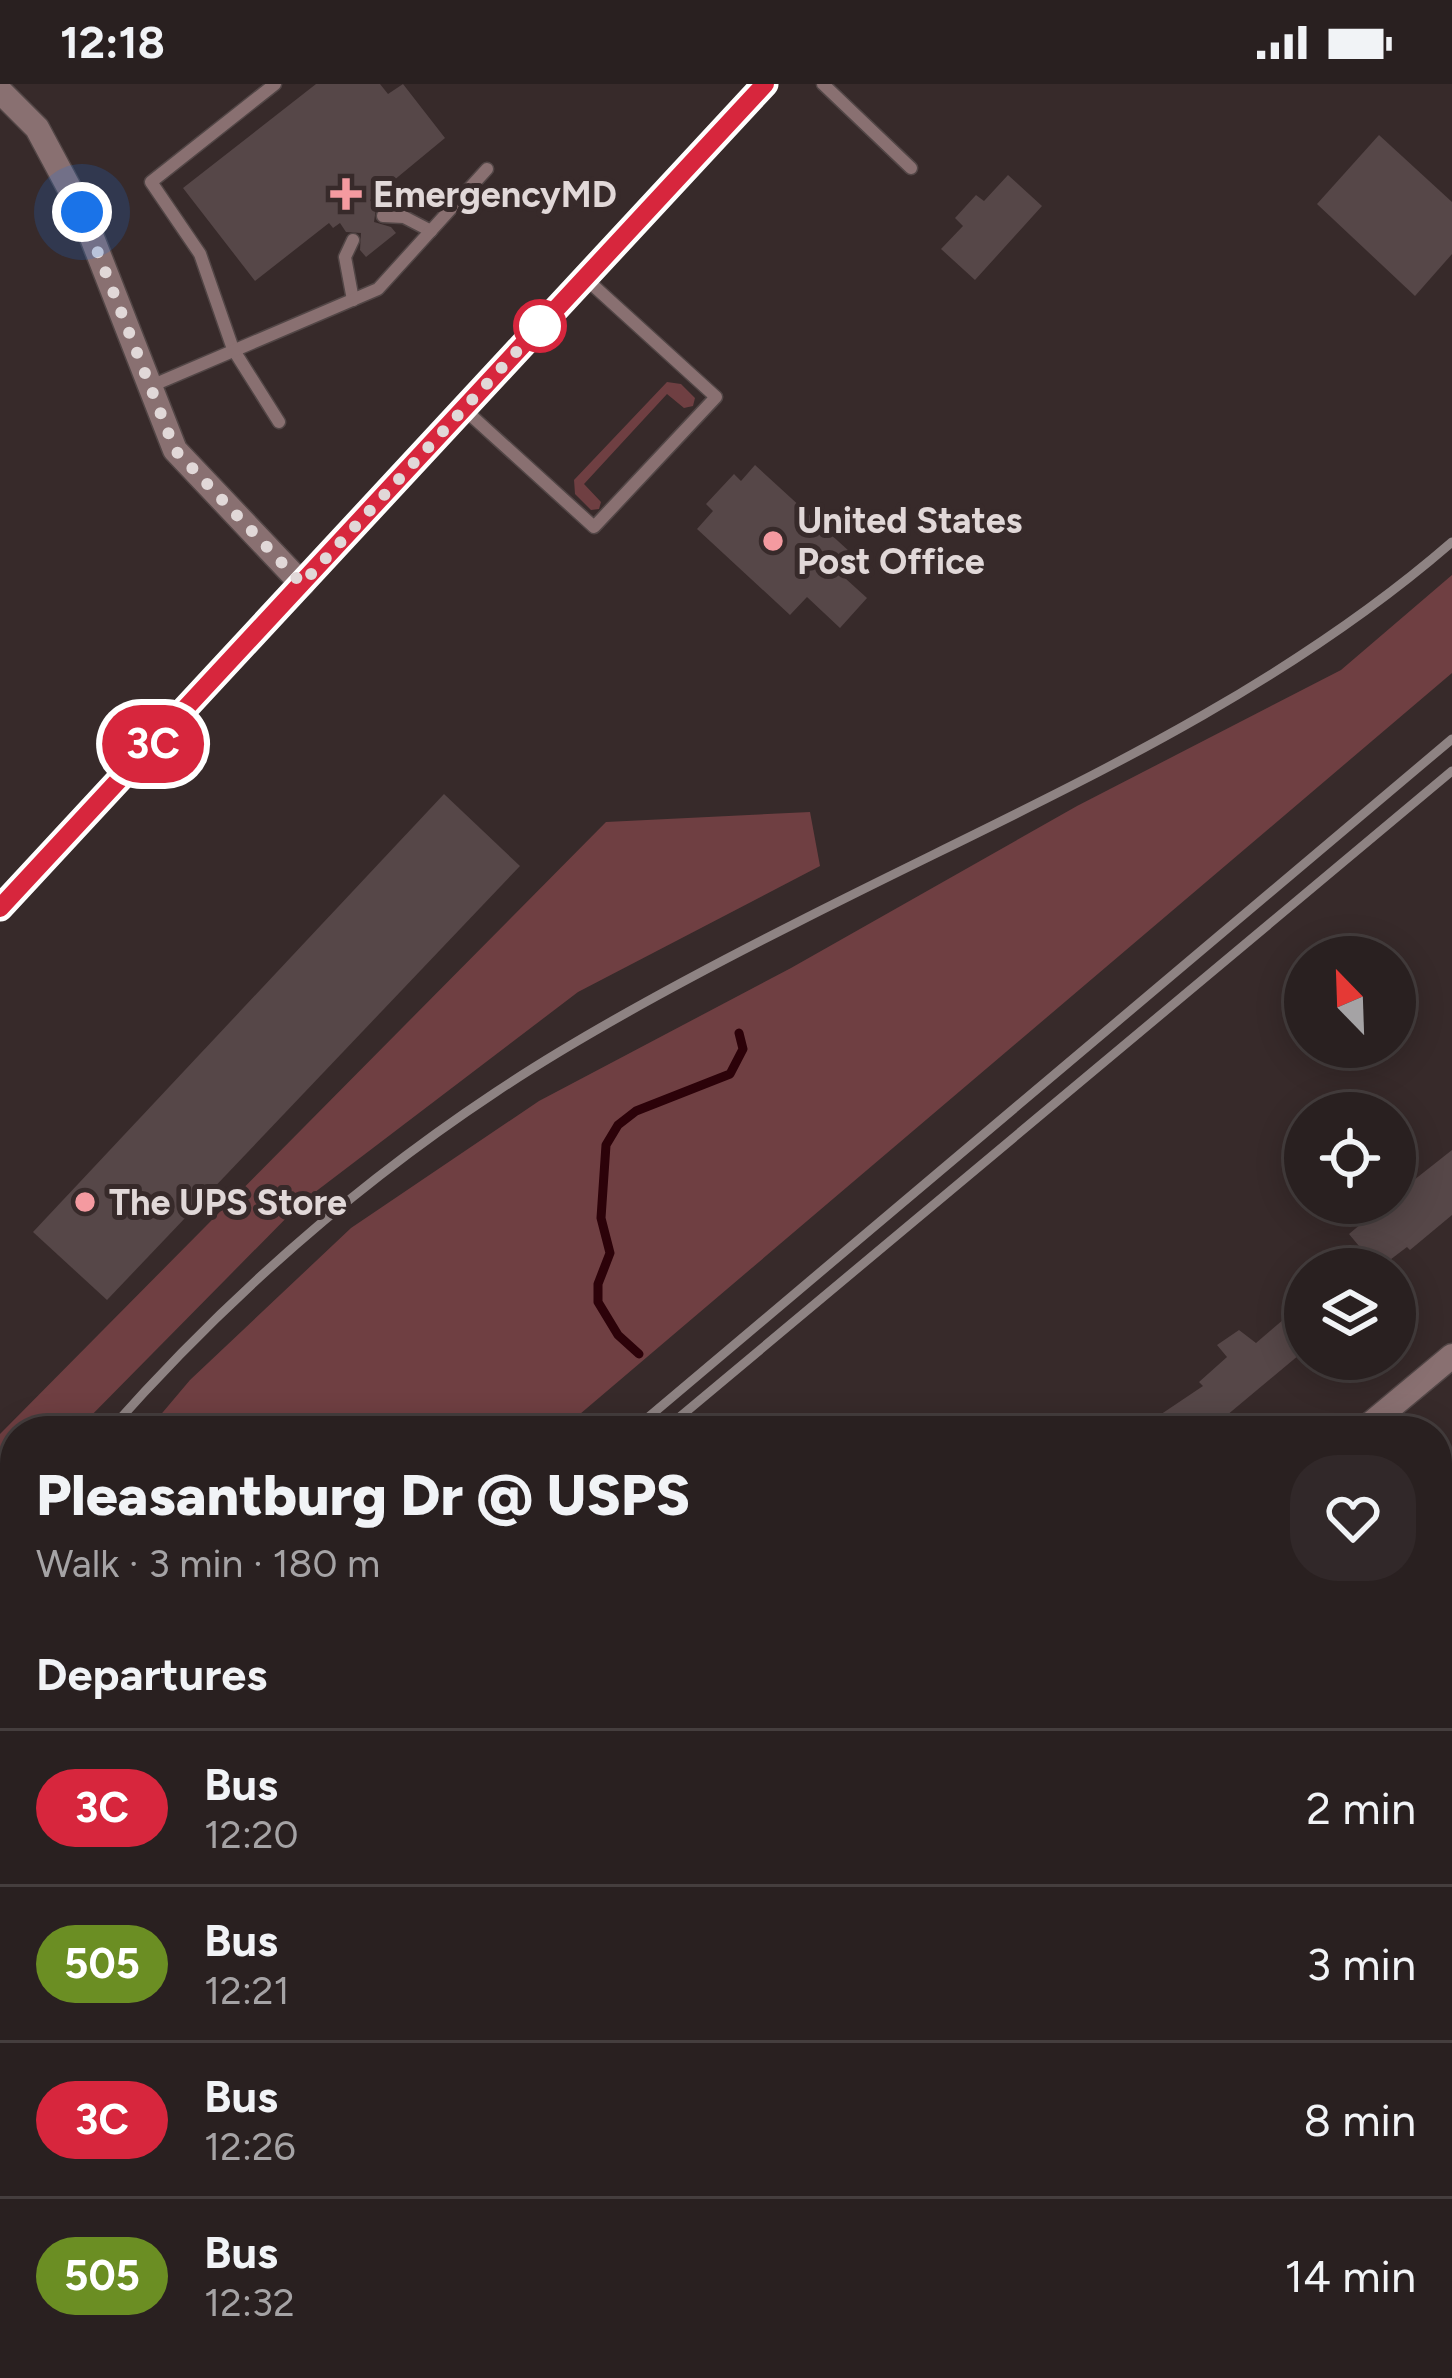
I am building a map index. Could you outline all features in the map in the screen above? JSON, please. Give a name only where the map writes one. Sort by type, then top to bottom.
[{"type":"main road","points":[[0,908],[764,84]]},
{"type":"street","points":[[0,91],[38,128],[82,212],[175,450],[302,584]]},
{"type":"street","points":[[1380,1416],[1452,1356]]},
{"type":"lane","points":[[275,84],[151,182],[200,254],[232,349],[279,422]]},
{"type":"lane","points":[[823,84],[911,168]]},
{"type":"lane","points":[[150,387],[378,289],[487,169]]},
{"type":"lane","points":[[382,217],[404,217],[431,230]]},
{"type":"lane","points":[[352,240],[345,257],[353,300]]},
{"type":"lane","points":[[464,409],[594,527],[716,397],[585,278]]},
{"type":"shaded area","points":[[667,382],[681,384],[695,398],[693,406],[684,408],[667,394],[584,484],[601,502],[599,509],[591,510],[575,494],[574,480]]},
{"type":"shaded area","points":[[1452,575],[1452,673],[578,1416],[160,1416],[190,1380],[351,1228],[539,1101],[791,968],[1077,806],[1341,670]]},
{"type":"shaded area","points":[[810,812],[820,866],[578,992],[302,1202],[91,1416],[18,1416],[606,822]]},
{"type":"building","points":[[316,84],[380,84],[388,94],[403,84],[445,138],[370,200],[376,208],[374,222],[396,233],[366,257],[360,250],[361,233],[329,223],[255,281],[183,188]]},
{"type":"building","points":[[1379,135],[1452,202],[1452,254],[1415,296],[1317,204]]},
{"type":"building","points":[[1008,175],[1042,206],[975,280],[941,249],[963,226],[955,218],[976,195],[984,201]]},
{"type":"building","name":"United States Post Office","points":[[755,465],[850,552],[835,569],[867,598],[840,628],[807,597],[790,615],[697,529],[713,511],[706,504],[734,474],[741,481]]},
{"type":"building","points":[[444,794],[520,866],[107,1300],[33,1232]]},
{"type":"building","points":[[1452,1150],[1452,1215],[1412,1248],[1361,1248],[1349,1234],[1361,1224],[1416,1224],[1416,1178]]},
{"type":"building","points":[[1284,1319],[1284,1368],[1226,1416],[1158,1416],[1203,1386],[1199,1382],[1227,1357],[1217,1345],[1239,1330],[1256,1343]]},
{"type":"waterway","points":[[639,1354],[618,1335],[598,1302],[598,1284],[610,1253],[601,1218],[606,1145],[618,1125],[636,1111],[730,1074],[743,1049],[739,1033]]},
{"type":"railway","points":[[123,1416],[197,1337],[292,1249],[392,1167],[496,1092],[682,982],[1052,796],[1219,706],[1378,602],[1452,542]]},
{"type":"railway","points":[[650,1416],[1452,739]]},
{"type":"railway","points":[[681,1416],[1452,771]]},
{"type":"bus line","name":"3C","points":[[0,908],[765,84]]},
{"type":"place","name":"EmergencyMD","points":[[346,194]]},
{"type":"place","name":"United States Post Office","points":[[773,541]]},
{"type":"place","name":"The UPS Store","points":[[85,1202]]},
{"type":"route","points":[[82,212],[175,450],[302,584],[554,311],[540,326]]}]
